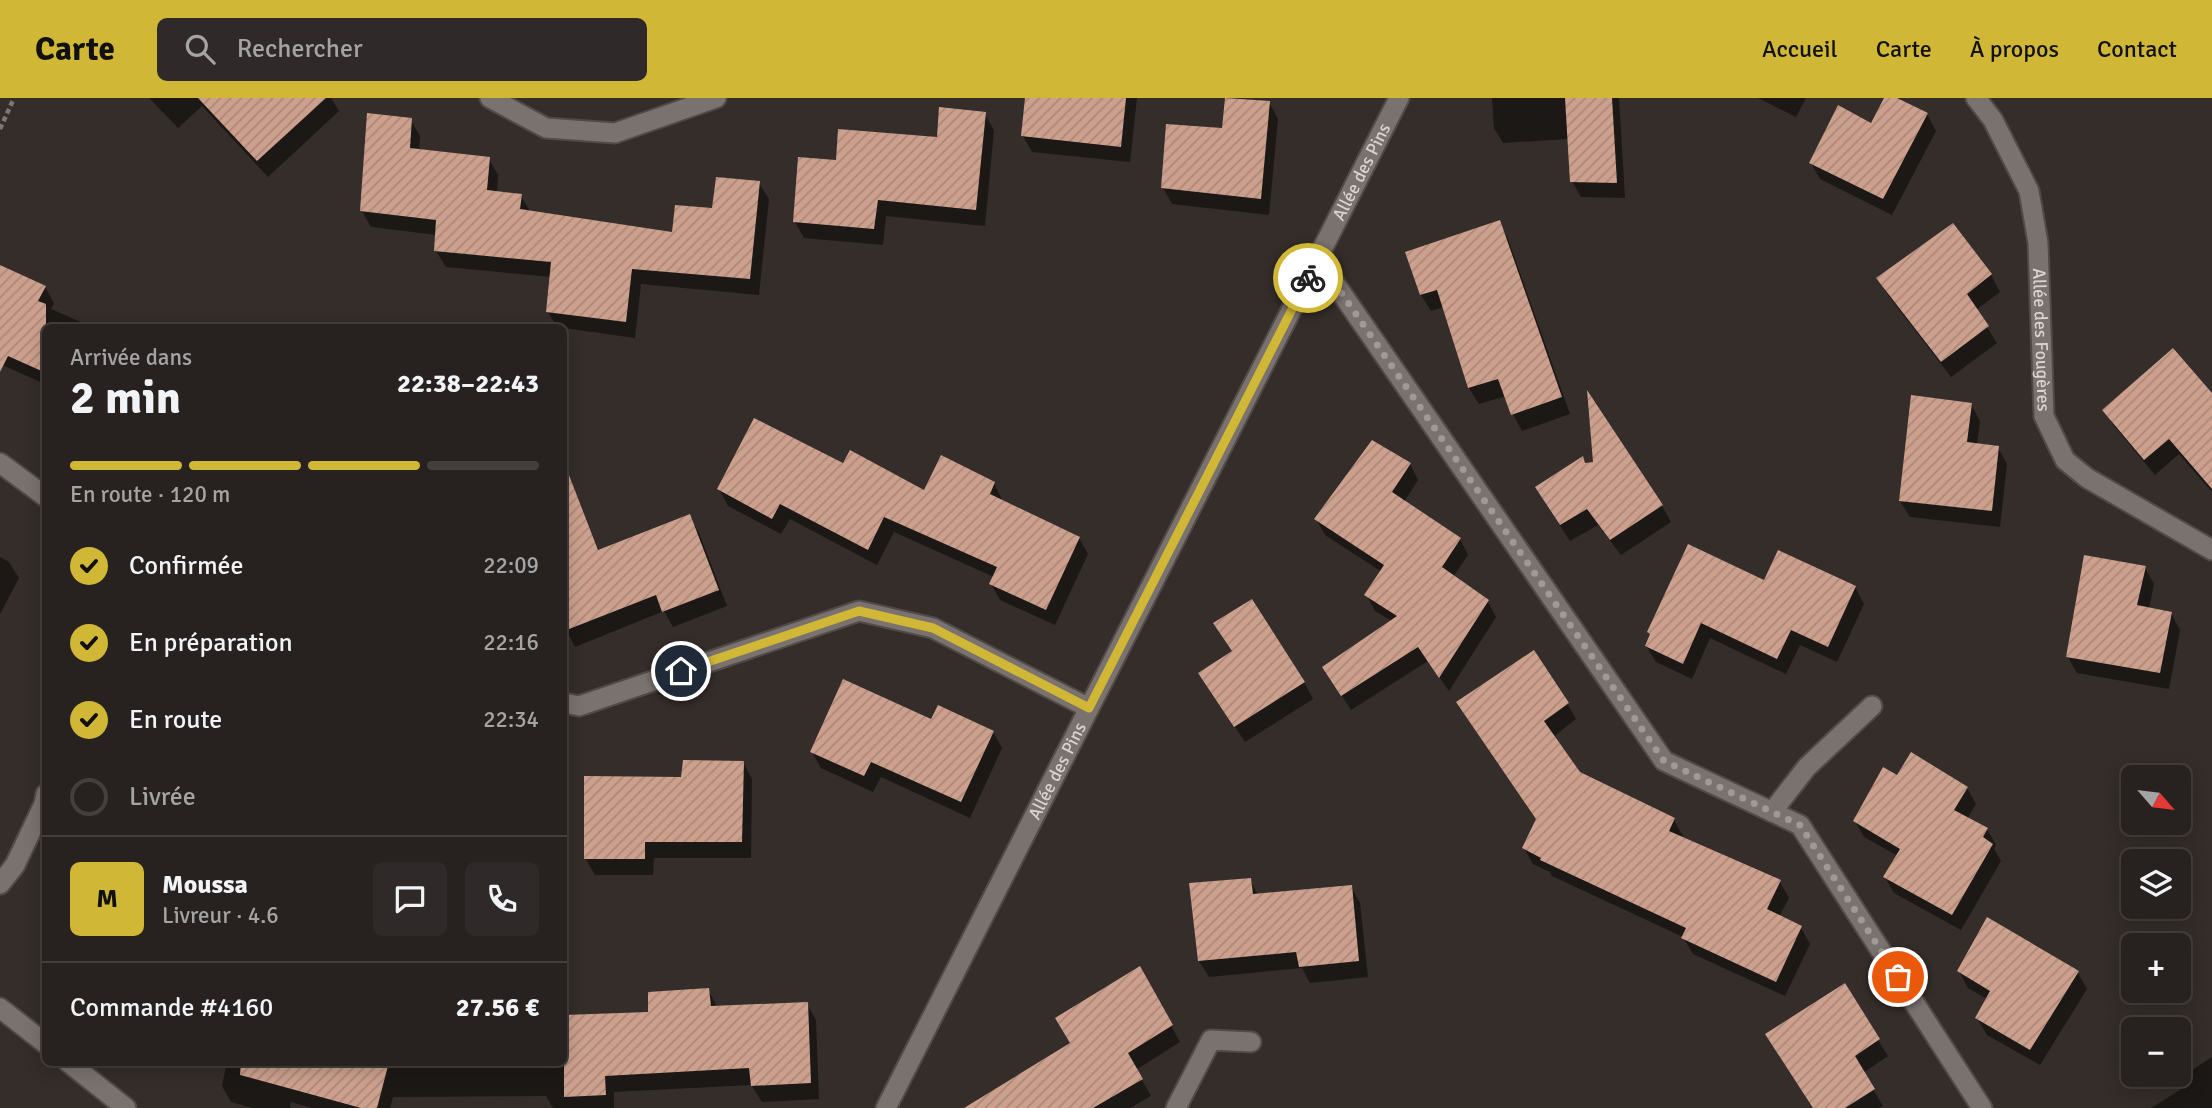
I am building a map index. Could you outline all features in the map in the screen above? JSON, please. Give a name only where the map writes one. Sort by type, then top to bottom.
[{"type":"street","points":[[490,98],[546,128],[615,133],[716,98]]},
{"type":"street","name":"Allée des Pins","points":[[886,1108],[1398,98]]},
{"type":"street","name":"Allée des Fougères","points":[[1976,98],[1993,120],[2029,191],[2038,243],[2044,416],[2065,460],[2087,478],[2212,550]]},
{"type":"street","points":[[1318,259],[1664,761],[1800,825],[1982,1108]]},
{"type":"street","points":[[0,464],[42,494]]},
{"type":"street","points":[[567,704],[579,706],[859,611],[933,628],[1089,708]]},
{"type":"street","points":[[1772,812],[1807,767],[1872,706]]},
{"type":"street","points":[[0,884],[15,865],[42,808]]},
{"type":"street","points":[[0,1008],[42,1041]]},
{"type":"street","points":[[1176,1108],[1211,1040],[1251,1042]]},
{"type":"street","points":[[73,1066],[126,1108]]},
{"type":"path","points":[[0,129],[14,98]]},
{"type":"building","points":[[198,98],[326,98],[257,161]]},
{"type":"building","points":[[1025,98],[1126,98],[1121,147],[1021,136]]},
{"type":"building","points":[[1225,98],[1270,101],[1261,199],[1161,188],[1166,124],[1222,128]]},
{"type":"building","points":[[1565,98],[1612,98],[1617,183],[1570,182]]},
{"type":"building","points":[[1884,98],[1897,98],[1928,113],[1883,199],[1809,163],[1838,105],[1871,123]]},
{"type":"building","points":[[939,107],[986,112],[976,210],[878,200],[874,229],[793,222],[798,157],[836,160],[838,129],[937,137]]},
{"type":"building","points":[[367,113],[412,118],[410,148],[490,157],[487,190],[522,194],[520,209],[672,232],[675,205],[712,208],[716,177],[760,181],[750,279],[632,269],[626,322],[546,312],[551,262],[434,251],[436,220],[360,211]]},
{"type":"building","points":[[1500,220],[1562,397],[1511,415],[1498,379],[1468,388],[1437,290],[1420,295],[1405,252]]},
{"type":"building","points":[[1953,223],[1992,274],[1967,294],[1989,326],[1941,362],[1876,278]]},
{"type":"building","points":[[0,265],[46,286],[38,301],[46,304],[46,324],[42,324],[42,371],[8,356],[0,372]]},
{"type":"building","points":[[2173,348],[2212,393],[2212,489],[2169,439],[2144,460],[2102,410]]},
{"type":"building","points":[[1587,390],[1663,505],[1610,540],[1587,509],[1560,525],[1535,487],[1583,456],[1585,463],[1593,462]]},
{"type":"building","points":[[1911,395],[1972,403],[1967,442],[1999,446],[1992,511],[1899,501]]},
{"type":"building","points":[[754,418],[843,463],[850,450],[924,490],[941,455],[995,482],[990,494],[1080,537],[1046,610],[989,584],[997,567],[884,517],[868,550],[780,504],[772,519],[717,489]]},
{"type":"building","points":[[1372,440],[1411,463],[1392,492],[1461,538],[1442,567],[1489,600],[1439,678],[1418,647],[1341,696],[1322,667],[1397,616],[1364,595],[1384,565],[1314,519]]},
{"type":"building","points":[[567,470],[598,550],[690,514],[719,590],[662,612],[656,595],[567,630]]},
{"type":"building","points":[[1688,544],[1764,580],[1778,550],[1856,586],[1828,647],[1791,630],[1777,659],[1701,623],[1683,664],[1645,646],[1650,634],[1647,632]]},
{"type":"building","points":[[2084,555],[2146,566],[2137,605],[2172,612],[2160,673],[2066,657]]},
{"type":"building","points":[[1252,599],[1305,682],[1234,727],[1198,673],[1232,651],[1213,623]]},
{"type":"building","points":[[1534,650],[1569,703],[1544,721],[1580,772],[1675,818],[1669,831],[1781,880],[1767,909],[1802,926],[1776,982],[1681,938],[1686,928],[1540,860],[1541,858],[1522,848],[1536,819],[1456,702]]},
{"type":"building","points":[[843,679],[931,719],[938,705],[994,731],[961,802],[871,762],[864,776],[810,752]]},
{"type":"building","points":[[1911,752],[1968,787],[1954,810],[1988,828],[1983,837],[1993,844],[1952,915],[1883,877],[1900,849],[1853,821],[1883,767],[1897,775]]},
{"type":"building","points":[[683,760],[744,761],[742,842],[645,842],[645,859],[584,859],[584,776],[681,777]]},
{"type":"building","points":[[1251,878],[1253,894],[1352,885],[1359,961],[1299,967],[1296,952],[1198,961],[1189,883]]},
{"type":"building","points":[[1987,917],[2079,971],[2030,1050],[1975,1018],[1990,991],[1957,971]]},
{"type":"building","points":[[1140,966],[1173,1025],[1128,1053],[1143,1079],[1093,1108],[964,1108],[1070,1043],[1055,1018]]},
{"type":"building","points":[[1845,983],[1880,1039],[1855,1056],[1875,1089],[1845,1108],[1813,1108],[1765,1034]]},
{"type":"building","points":[[709,988],[711,1006],[808,1002],[811,1083],[751,1086],[749,1068],[605,1076],[606,1095],[564,1097],[567,1015],[648,1012],[648,992]]},
{"type":"building","points":[[241,1066],[388,1066],[377,1108],[361,1108],[240,1075]]},
{"type":"way so far","points":[[1308,278],[1318,259],[1664,761],[1800,825],[1898,977]]},
{"type":"route","points":[[681,671],[859,611],[933,628],[1089,708],[1308,278]]}]
